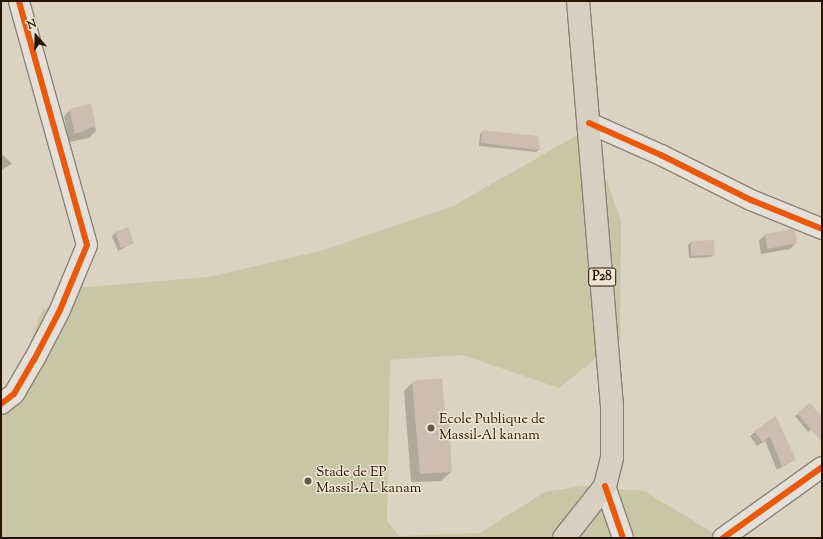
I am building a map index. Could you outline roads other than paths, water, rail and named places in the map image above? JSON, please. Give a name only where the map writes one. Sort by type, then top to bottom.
[{"type":"main road","name":"P28","points":[[564,538],[605,486],[612,457],[612,406],[590,123],[578,1]]},
{"type":"street","points":[[1,404],[14,394],[34,360],[60,310],[87,245],[18,1]]},
{"type":"street","points":[[590,123],[661,155],[751,200],[822,229]]},
{"type":"street","points":[[723,538],[822,467]]},
{"type":"street","points":[[605,486],[623,538]]},
{"type":"place","name":"Ecole Publique de Massil-Al kanam","points":[[431,428]]},
{"type":"place","name":"Stade de EP Massil-AL kanam","points":[[308,481]]}]
